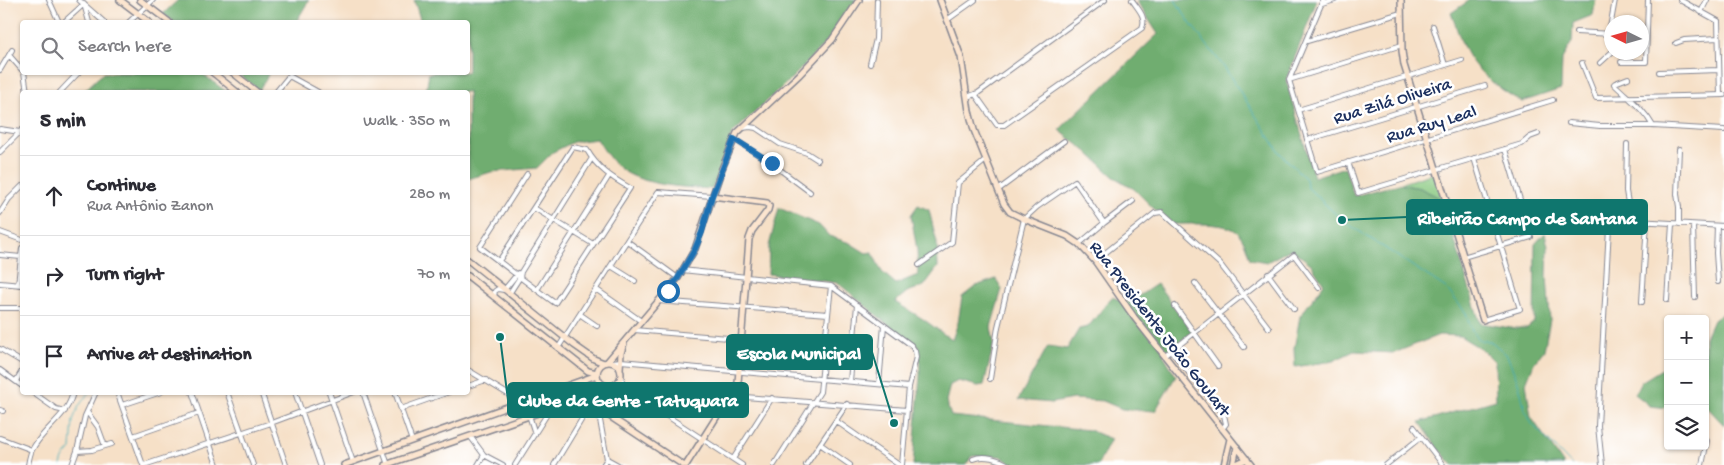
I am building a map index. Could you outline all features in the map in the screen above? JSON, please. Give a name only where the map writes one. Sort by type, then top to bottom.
[{"type":"main road","points":[[120,0],[146,20]]},
{"type":"main road","points":[[140,0],[166,20]]},
{"type":"main road","points":[[609,386],[601,384],[597,374],[599,367],[607,362],[678,278],[695,249],[712,196],[734,139],[741,128],[799,75],[832,40],[859,0]]},
{"type":"main road","name":"Rua Presidente João Goulart","points":[[940,0],[961,57],[968,111],[974,130],[1000,197],[1010,212],[1066,236],[1079,244],[1095,261],[1134,317],[1251,465]]},
{"type":"main road","points":[[1401,0],[1403,61],[1483,320]]},
{"type":"main road","points":[[216,75],[234,90]]},
{"type":"main road","points":[[236,75],[254,90]]},
{"type":"main road","points":[[582,398],[684,465],[702,440],[738,383],[749,239],[752,231],[769,206],[767,203],[712,196]]},
{"type":"main road","points":[[470,262],[566,339],[594,359],[615,364],[620,372]]},
{"type":"main road","points":[[470,278],[588,371],[597,374]]},
{"type":"main road","points":[[387,465],[582,398],[618,382],[622,347],[625,340]]},
{"type":"main road","points":[[587,378],[588,371]]},
{"type":"main road","points":[[344,465],[597,374]]},
{"type":"main road","points":[[1224,465],[1230,439]]},
{"type":"main road","points":[[1233,465],[1237,448]]},
{"type":"main road","points":[[1233,465],[1247,459]]},
{"type":"street","points":[[50,0],[58,20]]},
{"type":"street","points":[[131,20],[153,0]]},
{"type":"street","points":[[870,64],[876,38],[877,0]]},
{"type":"street","points":[[947,20],[968,2],[975,0]]},
{"type":"street","points":[[967,97],[975,94],[1105,0]]},
{"type":"street","points":[[975,94],[996,125],[1004,125],[1142,28],[1144,18],[1132,0]]},
{"type":"street","points":[[1307,140],[1289,80],[1323,2],[1335,0]]},
{"type":"street","points":[[1613,15],[1615,0]]},
{"type":"street","points":[[1621,62],[1646,62],[1648,0]]},
{"type":"street","points":[[1680,0],[1718,21],[1724,19]]},
{"type":"street","points":[[1701,12],[1707,0]]},
{"type":"street","points":[[66,20],[81,1]]},
{"type":"street","points":[[81,1],[87,20]]},
{"type":"street","points":[[81,1],[102,20]]},
{"type":"street","points":[[1307,41],[1401,13]]},
{"type":"street","points":[[1582,63],[1596,98],[1722,95],[1719,70],[1718,21]]},
{"type":"street","points":[[1433,26],[1445,65]]},
{"type":"street","points":[[1576,32],[1604,34]]},
{"type":"street","points":[[1676,43],[1684,40],[1718,38]]},
{"type":"street","points":[[1289,80],[1402,45]]},
{"type":"street","points":[[0,70],[12,50]]},
{"type":"street","points":[[9,55],[20,68]]},
{"type":"street","points":[[1600,63],[1604,59]]},
{"type":"street","points":[[1298,110],[1462,60]]},
{"type":"street","points":[[1659,72],[1719,70]]},
{"type":"street","points":[[24,75],[27,90]]},
{"type":"street","points":[[63,90],[76,75]]},
{"type":"street","points":[[278,90],[289,76],[312,90]]},
{"type":"street","points":[[1628,78],[1614,84],[1627,98],[1643,110],[1653,126]]},
{"type":"street","name":"Rua Zilá Oliveira","points":[[1307,140],[1485,86]]},
{"type":"street","name":"Rua Ruy Leal","points":[[1307,140],[1317,172],[1552,100]]},
{"type":"street","points":[[1569,123],[1724,130]]},
{"type":"street","points":[[741,128],[756,128],[780,144],[818,160]]},
{"type":"street","points":[[0,130],[20,131]]},
{"type":"street","points":[[0,152],[20,132]]},
{"type":"street","points":[[1348,162],[1358,193],[1522,144],[1530,137],[1538,134]]},
{"type":"street","points":[[734,139],[772,163],[810,192]]},
{"type":"street","points":[[998,190],[1064,141]]},
{"type":"street","points":[[1627,144],[1626,190],[1631,221]]},
{"type":"street","points":[[499,261],[574,147],[587,150],[609,176],[630,188],[555,303],[480,247],[527,174]]},
{"type":"street","points":[[1463,257],[1531,237],[1505,149]]},
{"type":"street","points":[[1679,149],[1676,194],[1679,207],[1679,224]]},
{"type":"street","points":[[510,294],[519,275],[592,158]]},
{"type":"street","points":[[1474,158],[1520,309],[1483,320]]},
{"type":"street","points":[[919,265],[949,246],[952,242],[958,183],[986,160]]},
{"type":"street","points":[[537,290],[609,176]]},
{"type":"street","points":[[990,379],[998,327],[1024,219],[1037,207],[1075,181],[1104,223]]},
{"type":"street","points":[[0,213],[9,199],[20,188]]},
{"type":"street","points":[[558,348],[566,339],[658,192],[712,196]]},
{"type":"street","points":[[0,201],[5,205]]},
{"type":"street","points":[[1079,244],[1133,201]]},
{"type":"street","points":[[534,208],[593,244]]},
{"type":"street","points":[[1095,261],[1155,214],[1162,212],[1220,264],[1269,328]]},
{"type":"street","points":[[1602,465],[1598,426],[1609,228],[1616,221],[1724,226]]},
{"type":"street","points":[[1642,302],[1648,222]]},
{"type":"street","points":[[1667,300],[1672,224]]},
{"type":"street","points":[[1692,225],[1695,297]]},
{"type":"street","points":[[1717,226],[1718,282]]},
{"type":"street","points":[[0,232],[20,239]]},
{"type":"street","points":[[627,241],[678,278]]},
{"type":"street","points":[[0,255],[20,257]]},
{"type":"street","points":[[1164,356],[1218,312],[1294,255],[1319,288]]},
{"type":"street","points":[[611,266],[635,281]]},
{"type":"street","points":[[682,270],[831,286],[910,345],[915,351],[916,357],[909,386],[900,465],[836,421]]},
{"type":"street","points":[[1268,274],[1294,309]]},
{"type":"street","points":[[494,297],[498,289],[504,290],[519,275]]},
{"type":"street","points":[[0,283],[20,285]]},
{"type":"street","points":[[1195,283],[1244,347]]},
{"type":"street","points":[[774,465],[820,392],[831,286]]},
{"type":"street","points":[[597,290],[641,322]]},
{"type":"street","points":[[658,301],[828,314]]},
{"type":"street","points":[[850,381],[857,305]]},
{"type":"street","points":[[1175,306],[1218,366]]},
{"type":"street","points":[[0,308],[20,308]]},
{"type":"street","points":[[581,315],[597,326]]},
{"type":"street","points":[[879,384],[884,325]]},
{"type":"street","points":[[634,330],[825,346]]},
{"type":"street","points":[[0,349],[20,361]]},
{"type":"street","name":"Rua Presidente João Goulart","points":[[1171,350],[1224,416],[1226,424],[1222,429]]},
{"type":"street","points":[[607,362],[909,386]]},
{"type":"street","points":[[0,370],[20,384]]},
{"type":"street","points":[[470,371],[521,402],[529,415],[535,434]]},
{"type":"street","points":[[620,372],[623,387],[742,465]]},
{"type":"street","points":[[16,381],[20,374]]},
{"type":"street","points":[[470,385],[486,380]]},
{"type":"street","points":[[609,386],[907,410]]},
{"type":"street","points":[[36,395],[56,409],[65,411]]},
{"type":"street","points":[[28,465],[32,450],[65,411],[72,395]]},
{"type":"street","points":[[72,465],[87,412],[95,395]]},
{"type":"street","points":[[119,395],[143,465],[347,395]]},
{"type":"street","points":[[122,405],[152,395]]},
{"type":"street","points":[[193,395],[217,465]]},
{"type":"street","points":[[228,395],[253,465]]},
{"type":"street","points":[[262,395],[286,465]]},
{"type":"street","points":[[296,395],[320,465]]},
{"type":"street","points":[[330,395],[353,462]]},
{"type":"street","points":[[364,395],[387,465]]},
{"type":"street","points":[[396,395],[412,441]]},
{"type":"street","points":[[401,408],[440,395]]},
{"type":"street","points":[[733,459],[772,398]]},
{"type":"street","points":[[554,465],[591,404]]},
{"type":"street","points":[[806,465],[847,404]]},
{"type":"street","points":[[515,465],[550,408]]},
{"type":"street","points":[[598,409],[607,459],[603,465]]},
{"type":"street","points":[[87,412],[98,427],[105,446]]},
{"type":"street","points":[[133,436],[199,413]]},
{"type":"street","points":[[1414,426],[1441,463],[1435,465]]},
{"type":"street","points":[[470,435],[484,455],[503,465]]},
{"type":"street","points":[[1386,465],[1421,437]]},
{"type":"street","points":[[0,438],[32,450]]},
{"type":"street","points":[[77,451],[92,450],[112,444]]},
{"type":"street","points":[[820,444],[850,465]]},
{"type":"street","points":[[1702,465],[1705,450]]},
{"type":"street","points":[[478,465],[484,455]]},
{"type":"street","points":[[969,465],[977,457],[1000,459],[1008,465]]},
{"type":"street","points":[[607,459],[618,465]]},
{"type":"street","points":[[973,459],[975,465]]},
{"type":"green space","points":[[178,0],[309,0],[297,20],[171,20],[163,14]]},
{"type":"green space","points":[[414,0],[856,0],[836,32],[798,72],[732,134],[712,189],[659,184],[633,176],[613,162],[597,139],[573,142],[553,152],[537,168],[491,172],[470,178],[470,90],[426,90],[429,75],[470,75],[470,20],[420,20]]},
{"type":"green space","points":[[1136,0],[1317,0],[1286,80],[1314,177],[1345,167],[1354,196],[1399,184],[1420,188],[1442,199],[1480,323],[1511,328],[1527,328],[1534,322],[1535,244],[1545,233],[1548,247],[1547,276],[1550,320],[1544,350],[1534,363],[1526,383],[1531,417],[1564,465],[1453,465],[1439,450],[1420,422],[1496,400],[1495,362],[1483,350],[1460,336],[1439,335],[1394,353],[1354,351],[1333,361],[1295,367],[1294,349],[1300,316],[1324,284],[1311,264],[1291,249],[1267,262],[1250,259],[1246,246],[1239,234],[1226,227],[1206,224],[1169,224],[1134,189],[1114,177],[1086,151],[1059,130],[1158,34]]},
{"type":"green space","points":[[1470,0],[1596,0],[1593,15],[1573,23],[1572,42],[1562,59],[1561,89],[1522,102],[1497,86],[1482,73],[1469,58],[1451,13]]},
{"type":"green space","points":[[101,75],[204,75],[224,90],[85,90]]},
{"type":"green space","points":[[240,75],[268,75],[259,90]]},
{"type":"green space","points":[[1434,173],[1442,199],[1420,188],[1399,184]]},
{"type":"green space","points":[[918,205],[929,210],[937,243],[938,267],[924,286],[907,292],[895,302],[952,340],[958,323],[962,297],[976,286],[996,279],[1002,289],[991,327],[994,343],[984,385],[978,386],[958,381],[950,385],[946,401],[951,416],[1089,430],[1111,439],[1098,465],[1013,465],[1000,456],[972,456],[966,465],[913,465],[920,375],[919,347],[838,283],[768,274],[769,246],[779,208],[819,225],[829,236],[850,243],[866,253],[872,252],[882,272],[896,284],[918,275],[917,250],[911,215]]},
{"type":"green space","points":[[1157,284],[1193,332],[1163,354],[1176,376],[1155,411],[1122,409],[1103,401],[1073,399],[1052,403],[1018,400],[1048,346],[1067,349],[1079,329],[1088,327],[1112,297],[1128,303]]},
{"type":"green space","points":[[1724,312],[1724,425],[1709,409],[1709,329],[1713,320]]},
{"type":"green space","points":[[1664,368],[1664,408],[1650,406],[1635,394],[1641,382]]},
{"type":"waterway","points":[[1175,0],[1224,67],[1280,153],[1306,179],[1307,187],[1342,220],[1446,288],[1466,313],[1472,331],[1480,340],[1492,342],[1507,355],[1519,385],[1525,410],[1532,424],[1572,465]]},
{"type":"waterway","points":[[61,465],[63,458],[71,449],[73,420],[79,406],[87,395]]},
{"type":"place","name":"Ribeirão Campo de Santana","points":[[1342,220]]},
{"type":"place","name":"Clube da Gente - Tatuquara","points":[[500,337]]},
{"type":"place","name":"Escola Municipal","points":[[894,423]]},
{"type":"route","points":[[668,291],[695,249],[712,196],[734,139],[772,163]]}]
